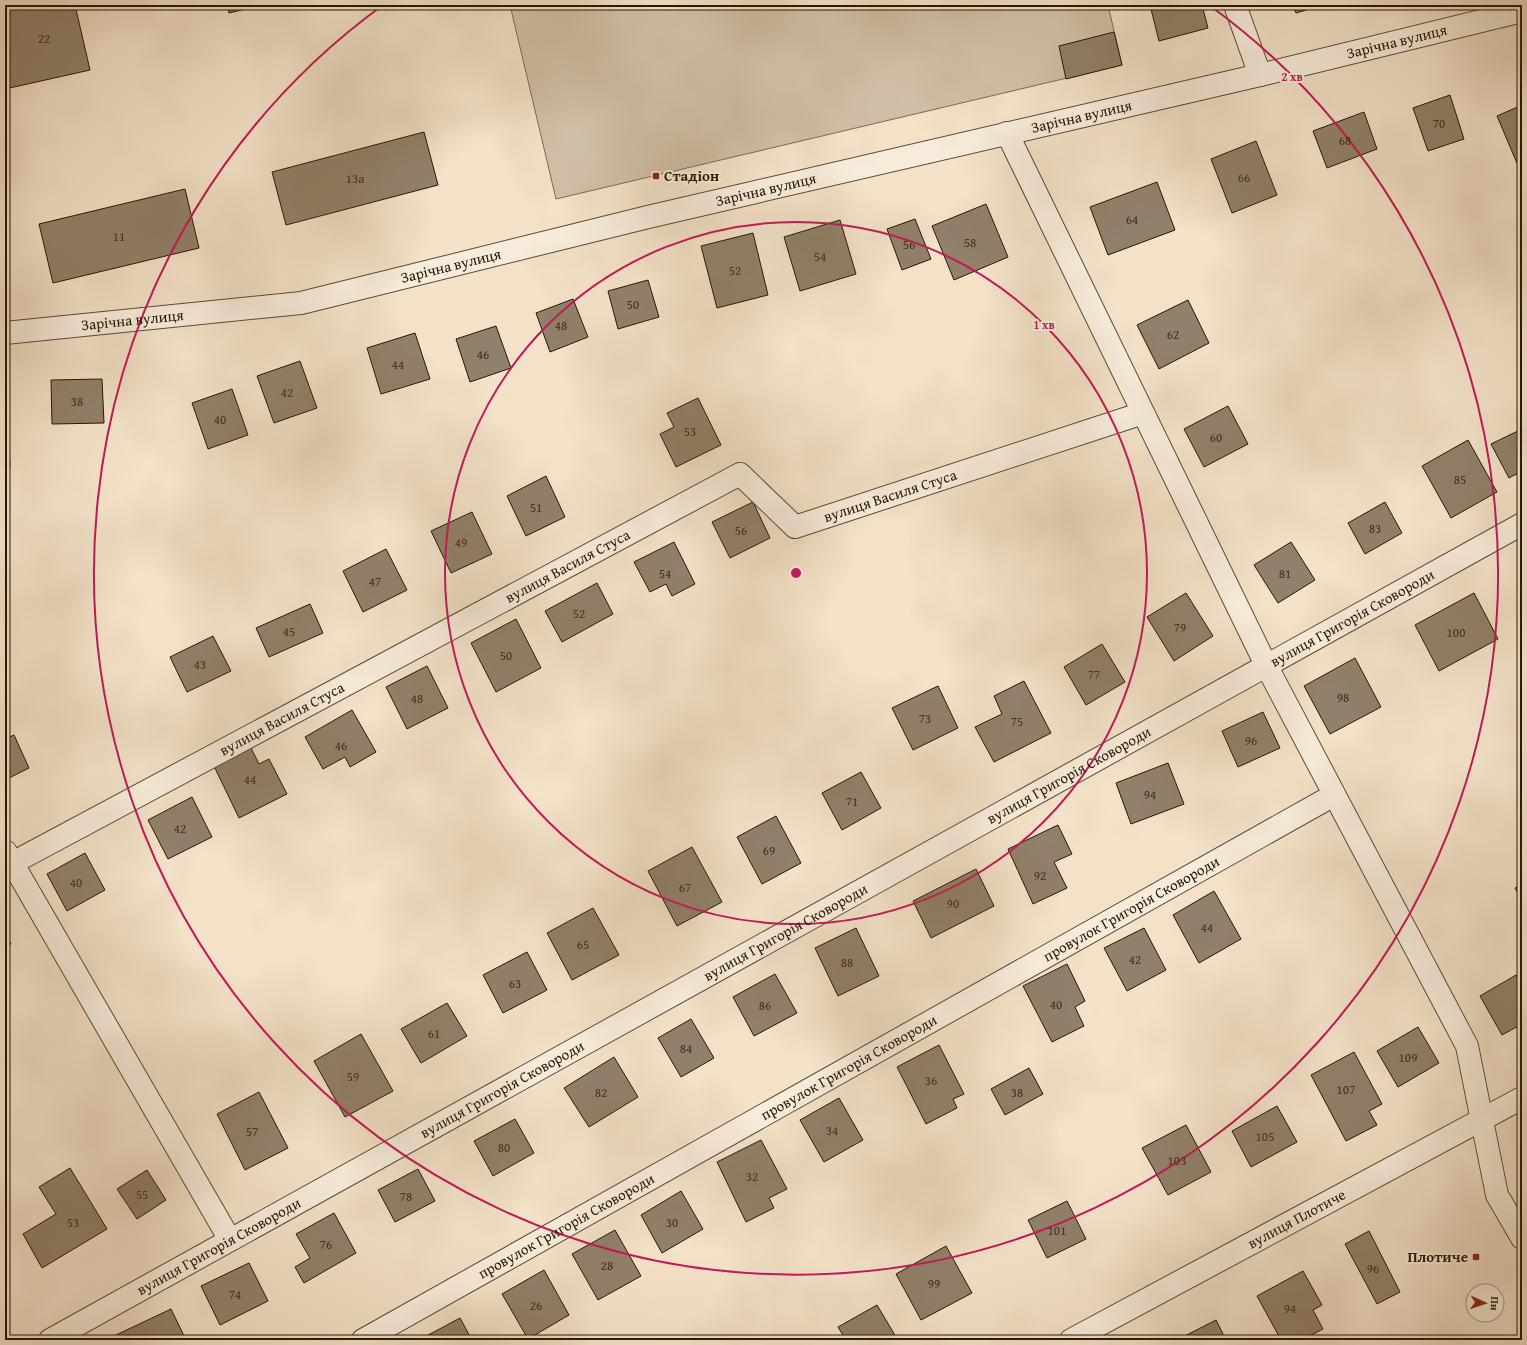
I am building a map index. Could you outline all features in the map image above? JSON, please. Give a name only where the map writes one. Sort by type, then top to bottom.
[{"type":"street","points":[[1235,5],[1260,75]]},
{"type":"street","name":"Зарічна вулиця","points":[[5,333],[301,303],[648,217],[1260,75],[1522,11]]},
{"type":"street","points":[[1006,133],[1266,665],[1467,1046],[1497,1195],[1522,1238]]},
{"type":"street","name":"вулиця Василя Стуса","points":[[8,860],[740,474],[795,527],[1143,413]]},
{"type":"street","name":"вулиця Григорія Сковороди","points":[[50,1340],[1522,524]]},
{"type":"street","name":"провулок Григорія Сковороди","points":[[363,1340],[1334,795]]},
{"type":"street","points":[[8,860],[230,1240]]},
{"type":"street","name":"вулиця Плотиче","points":[[1072,1340],[1522,1098]]},
{"type":"shaded area","points":[[510,5],[1108,5],[1122,65],[556,199]]},
{"type":"building","points":[[5,5],[75,5],[90,70],[5,89]]},
{"type":"building","points":[[227,5],[262,5],[229,13]]},
{"type":"building","points":[[1150,5],[1202,5],[1208,28],[1159,41]]},
{"type":"building","points":[[1293,5],[1323,5],[1296,13]]},
{"type":"building","points":[[1114,32],[1122,65],[1066,79],[1059,46]]},
{"type":"building","points":[[1450,95],[1464,139],[1428,151],[1413,108]]},
{"type":"building","points":[[1522,105],[1522,167],[1519,168],[1497,116]]},
{"type":"building","points":[[1364,112],[1377,149],[1327,168],[1313,131]]},
{"type":"building","points":[[424,132],[438,185],[286,225],[272,172]]},
{"type":"building","points":[[1256,141],[1277,195],[1232,213],[1211,159]]},
{"type":"building","points":[[1157,182],[1175,230],[1108,255],[1090,207]]},
{"type":"building","points":[[185,189],[199,248],[53,283],[39,224]]},
{"type":"building","points":[[986,204],[1008,257],[954,280],[932,226]]},
{"type":"building","points":[[915,219],[931,259],[902,270],[887,229]]},
{"type":"building","points":[[840,220],[856,274],[800,291],[784,237]]},
{"type":"building","points":[[753,233],[768,295],[717,308],[701,246]]},
{"type":"building","points":[[648,280],[659,317],[618,329],[608,291]]},
{"type":"building","points":[[573,299],[588,337],[550,352],[536,313]]},
{"type":"building","points":[[1188,300],[1209,343],[1159,369],[1137,325]]},
{"type":"building","points":[[496,326],[511,368],[470,382],[456,339]]},
{"type":"building","points":[[415,333],[430,379],[381,394],[367,348]]},
{"type":"building","points":[[300,361],[317,408],[274,423],[257,376]]},
{"type":"building","points":[[102,379],[104,423],[52,424],[51,380]]},
{"type":"building","points":[[232,389],[248,435],[208,449],[192,403]]},
{"type":"building","points":[[698,398],[721,445],[676,467],[660,434],[674,427],[667,413]]},
{"type":"building","points":[[1228,406],[1248,444],[1204,467],[1184,429]]},
{"type":"building","points":[[5,414],[7,414],[10,466],[5,466]]},
{"type":"building","points":[[1522,429],[1522,471],[1509,478],[1491,444]]},
{"type":"building","points":[[1468,440],[1497,492],[1451,518],[1422,466]]},
{"type":"building","points":[[546,476],[565,517],[526,536],[507,496]]},
{"type":"building","points":[[753,502],[770,538],[730,558],[712,522]]},
{"type":"building","points":[[1385,502],[1402,533],[1365,554],[1348,523]]},
{"type":"building","points":[[472,512],[492,554],[451,573],[431,531]]},
{"type":"building","points":[[674,542],[695,584],[672,596],[666,584],[650,592],[634,562]]},
{"type":"building","points":[[1291,542],[1315,580],[1278,603],[1254,565]]},
{"type":"building","points":[[386,549],[407,590],[363,612],[343,571]]},
{"type":"building","points":[[597,583],[613,614],[562,642],[545,611]]},
{"type":"building","points":[[1186,593],[1213,636],[1174,661],[1147,617]]},
{"type":"building","points":[[1474,593],[1498,639],[1439,671],[1415,625]]},
{"type":"building","points":[[310,604],[323,633],[269,657],[256,628]]},
{"type":"building","points":[[516,619],[541,668],[496,692],[471,643]]},
{"type":"building","points":[[213,636],[231,671],[187,692],[170,657]]},
{"type":"building","points":[[1102,644],[1125,682],[1086,705],[1064,667]]},
{"type":"building","points":[[1355,658],[1381,707],[1330,734],[1304,686]]},
{"type":"building","points":[[427,666],[448,708],[407,729],[386,687]]},
{"type":"building","points":[[1024,681],[1051,733],[994,762],[975,727],[1002,714],[994,696]]},
{"type":"building","points":[[938,686],[958,728],[913,750],[892,708]]},
{"type":"building","points":[[352,710],[376,752],[350,767],[345,757],[323,769],[305,737]]},
{"type":"building","points":[[1263,712],[1280,748],[1238,767],[1222,731]]},
{"type":"building","points":[[14,735],[29,768],[5,780],[5,739]]},
{"type":"building","points":[[249,744],[259,764],[269,759],[287,794],[239,818],[212,762]]},
{"type":"building","points":[[1168,763],[1184,804],[1131,824],[1116,783]]},
{"type":"building","points":[[861,772],[881,808],[842,830],[822,793]]},
{"type":"building","points":[[192,797],[212,837],[168,859],[148,820]]},
{"type":"building","points":[[776,816],[801,863],[762,884],[737,837]]},
{"type":"building","points":[[1058,825],[1072,854],[1054,862],[1067,888],[1033,904],[1008,849]]},
{"type":"building","points":[[692,847],[722,902],[677,926],[648,871]]},
{"type":"building","points":[[85,853],[105,890],[67,911],[47,874]]},
{"type":"building","points":[[976,869],[994,906],[931,938],[913,901]]},
{"type":"building","points":[[1522,885],[1522,900],[1515,888]]},
{"type":"building","points":[[1214,891],[1241,939],[1199,963],[1173,915]]},
{"type":"building","points":[[593,908],[619,955],[572,980],[547,933]]},
{"type":"building","points":[[856,928],[879,976],[838,996],[815,948]]},
{"type":"building","points":[[1144,928],[1166,970],[1127,991],[1104,948]]},
{"type":"building","points":[[5,933],[11,944],[5,948]]},
{"type":"building","points":[[527,952],[547,990],[503,1013],[483,975]]},
{"type":"building","points":[[1067,964],[1085,1001],[1075,1007],[1084,1026],[1052,1042],[1023,986]]},
{"type":"building","points":[[775,974],[797,1013],[754,1036],[733,997]]},
{"type":"building","points":[[1516,975],[1522,985],[1522,1024],[1502,1035],[1480,996]]},
{"type":"building","points":[[447,1003],[467,1036],[421,1063],[401,1029]]},
{"type":"building","points":[[691,1019],[714,1058],[681,1077],[658,1038]]},
{"type":"building","points":[[1418,1027],[1439,1063],[1398,1087],[1377,1051]]},
{"type":"building","points":[[361,1034],[393,1091],[345,1117],[314,1061]]},
{"type":"building","points":[[939,1045],[964,1094],[953,1099],[957,1108],[926,1124],[897,1067]]},
{"type":"building","points":[[1354,1052],[1382,1104],[1369,1111],[1377,1125],[1346,1141],[1311,1075]]},
{"type":"building","points":[[614,1057],[638,1097],[589,1127],[564,1088]]},
{"type":"building","points":[[1029,1068],[1043,1094],[1005,1115],[991,1089]]},
{"type":"building","points":[[259,1092],[288,1148],[245,1170],[217,1114]]},
{"type":"building","points":[[839,1098],[863,1140],[824,1162],[800,1120]]},
{"type":"building","points":[[1277,1106],[1297,1142],[1251,1167],[1232,1131]]},
{"type":"building","points":[[515,1119],[534,1153],[493,1176],[474,1141]]},
{"type":"building","points":[[1186,1125],[1211,1172],[1168,1195],[1142,1148]]},
{"type":"building","points":[[761,1140],[787,1189],[769,1198],[774,1208],[746,1222],[717,1162]]},
{"type":"building","points":[[70,1168],[107,1229],[42,1268],[23,1234],[56,1214],[39,1187]]},
{"type":"building","points":[[418,1169],[435,1201],[395,1222],[378,1190]]},
{"type":"building","points":[[147,1170],[166,1200],[137,1219],[117,1189]]},
{"type":"building","points":[[681,1191],[703,1229],[662,1253],[641,1215]]},
{"type":"building","points":[[1067,1201],[1086,1239],[1047,1258],[1028,1220]]},
{"type":"building","points":[[334,1213],[356,1253],[304,1283],[295,1267],[310,1258],[296,1234]]},
{"type":"building","points":[[615,1230],[641,1276],[598,1300],[572,1254]]},
{"type":"building","points":[[1369,1231],[1400,1292],[1377,1304],[1345,1244]]},
{"type":"building","points":[[946,1246],[972,1293],[921,1320],[896,1274]]},
{"type":"building","points":[[249,1263],[268,1301],[220,1325],[201,1286]]},
{"type":"building","points":[[544,1270],[569,1315],[528,1339],[502,1294]]},
{"type":"building","points":[[1303,1271],[1322,1305],[1313,1310],[1323,1329],[1302,1340],[1281,1340],[1257,1296]]},
{"type":"building","points":[[877,1305],[896,1337],[891,1340],[846,1340],[838,1327]]},
{"type":"building","points":[[171,1309],[186,1340],[115,1340],[114,1336]]},
{"type":"building","points":[[460,1318],[472,1340],[419,1340]]},
{"type":"building","points":[[1216,1320],[1226,1340],[1177,1340]]},
{"type":"place","name":"Стадіон","points":[[656,176]]},
{"type":"place","name":"Плотиче","points":[[1476,1257]]}]
